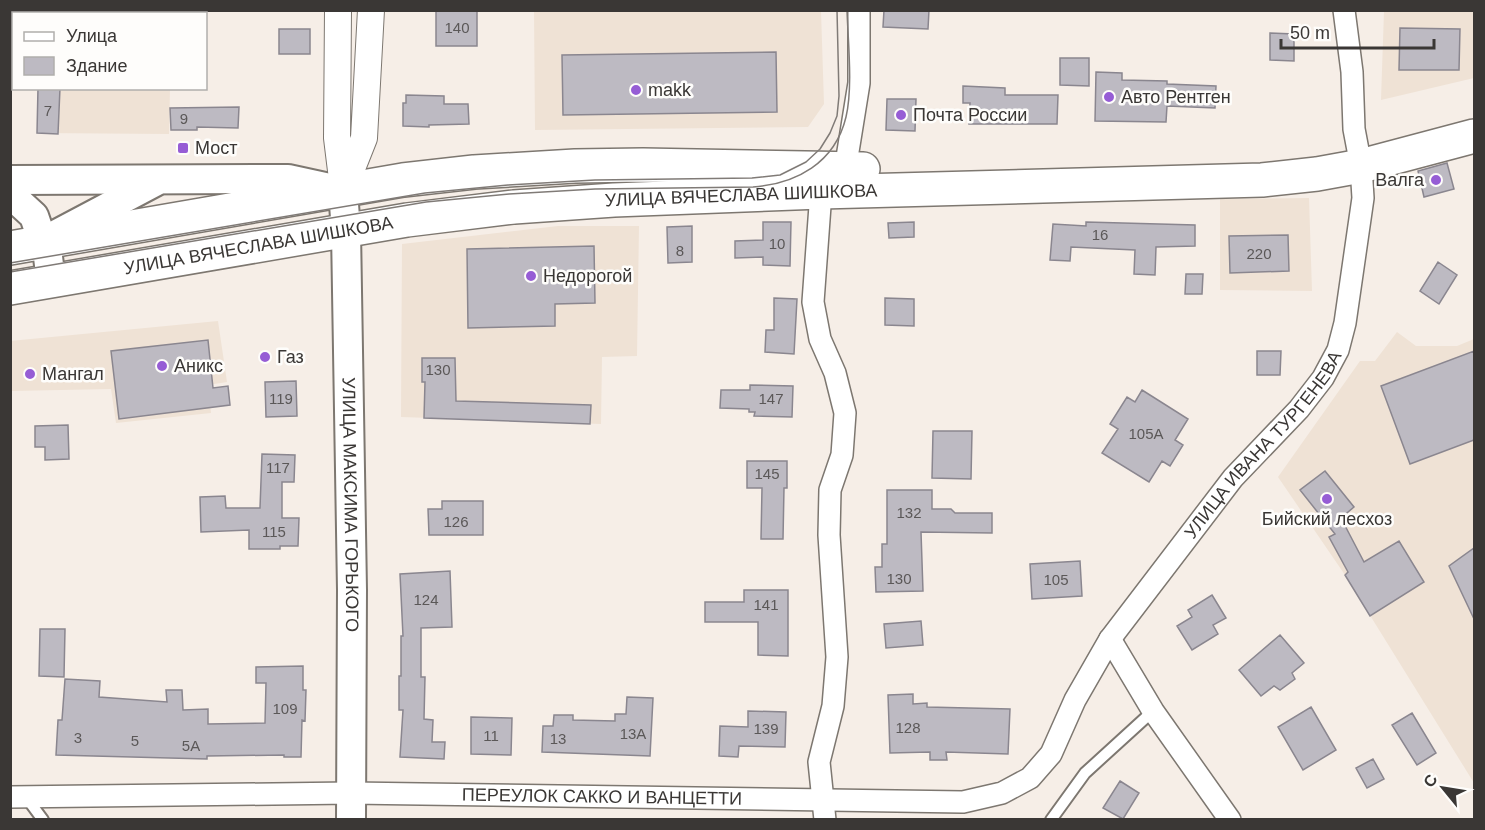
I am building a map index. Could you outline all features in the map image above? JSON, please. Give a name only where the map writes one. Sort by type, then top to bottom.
[{"type":"main road","name":"УЛИЦА ВЯЧЕСЛАВА ШИШКОВА","points":[[10,288],[407,220],[514,207],[614,200],[821,192],[1262,180],[1317,174],[1359,155],[1474,114]]},
{"type":"main road","name":"УЛИЦА ВЯЧЕСЛАВА ШИШКОВА","points":[[10,248],[403,180],[474,172],[574,166],[654,165],[845,170],[1261,159],[1314,153],[1359,155],[1474,136]]},
{"type":"main road","points":[[44,242],[160,179]]},
{"type":"main road","points":[[10,180],[288,179],[343,191]]},
{"type":"main road","name":"УЛИЦА МАКСИМА ГОРЬКОГО","points":[[343,191],[346,231],[352,590],[351,806]]},
{"type":"main road","points":[[10,194],[34,216],[44,242],[51,281]]},
{"type":"street","name":"УЛИЦА МАКСИМА ГОРЬКОГО","points":[[338,10],[354,38]]},
{"type":"street","name":"УЛИЦА МАКСИМА ГОРЬКОГО","points":[[343,191],[337,138],[354,38],[371,10]]},
{"type":"street","points":[[845,170],[859,83],[859,10]]},
{"type":"street","name":"УЛИЦА ИВАНА ТУРГЕНЕВА","points":[[1110,639],[1233,478],[1299,410],[1323,378],[1338,350],[1345,323],[1363,198],[1354,129],[1352,72],[1344,10]]},
{"type":"street","points":[[821,192],[813,302],[820,339],[836,373],[845,413],[842,455],[830,490],[829,535],[837,657],[833,706],[819,762],[824,810]]},
{"type":"street","points":[[1110,639],[1153,711],[1230,819]]},
{"type":"street","name":"ПЕРЕУЛОК САККО И ВАНЦЕТТИ","points":[[18,797],[351,806],[824,810],[963,802],[1002,793],[1030,778],[1051,754],[1075,700],[1110,639]]},
{"type":"lane","points":[[1052,819],[1085,772],[1153,711]]},
{"type":"lane","points":[[18,797],[43,819]]},
{"type":"shaded area","points":[[41,10],[172,10],[172,12],[41,12]]},
{"type":"shaded area","points":[[534,11],[821,11],[824,104],[808,127],[535,130]]},
{"type":"shaded area","points":[[1384,11],[1474,11],[1474,78],[1381,100]]},
{"type":"shaded area","points":[[38,90],[170,90],[169,134],[37,133]]},
{"type":"shaded area","points":[[1309,198],[1312,291],[1220,290],[1220,199]]},
{"type":"shaded area","points":[[558,226],[639,226],[637,356],[602,357],[601,424],[401,417],[402,244]]},
{"type":"shaded area","points":[[218,321],[227,382],[208,385],[211,413],[116,423],[111,389],[11,391],[10,341]]},
{"type":"shaded area","name":"Бийский лесхоз","points":[[1397,332],[1416,346],[1457,346],[1474,339],[1474,783],[1345,575],[1278,477],[1360,361],[1375,361]]},
{"type":"building","points":[[436,10],[477,10],[477,46],[436,46]]},
{"type":"building","points":[[884,10],[929,10],[928,29],[883,27]]},
{"type":"building","points":[[1400,28],[1460,29],[1459,70],[1399,70]]},
{"type":"building","points":[[279,29],[310,29],[310,54],[279,54]]},
{"type":"building","points":[[1270,33],[1294,34],[1294,61],[1270,60]]},
{"type":"building","points":[[776,52],[777,112],[563,115],[562,55]]},
{"type":"building","points":[[1060,58],[1089,58],[1089,86],[1060,85]]},
{"type":"building","points":[[1096,72],[1122,73],[1122,80],[1167,81],[1167,84],[1216,86],[1215,108],[1167,106],[1166,122],[1095,121]]},
{"type":"building","points":[[963,86],[1005,88],[1005,95],[1058,95],[1057,124],[969,124],[970,103],[963,103]]},
{"type":"building","points":[[38,90],[60,90],[58,134],[37,133]]},
{"type":"building","points":[[406,95],[444,96],[444,104],[468,104],[469,124],[403,126],[403,103],[406,103]]},
{"type":"building","name":"Почта России","points":[[887,99],[916,99],[915,131],[886,130]]},
{"type":"building","points":[[239,107],[238,128],[197,127],[197,130],[171,130],[170,108]]},
{"type":"building","name":"Валга","points":[[1447,163],[1454,189],[1424,197],[1418,171]]},
{"type":"building","points":[[763,222],[791,222],[790,266],[763,265],[763,257],[735,258],[735,241],[763,240]]},
{"type":"building","points":[[914,222],[914,237],[889,238],[888,223]]},
{"type":"building","points":[[1086,222],[1195,225],[1195,246],[1156,247],[1155,275],[1134,274],[1135,250],[1071,247],[1070,261],[1050,260],[1053,224],[1086,226]]},
{"type":"building","points":[[692,226],[692,262],[668,263],[667,227]]},
{"type":"building","points":[[1288,235],[1289,271],[1230,273],[1229,236]]},
{"type":"building","name":"Недорогой","points":[[594,246],[595,303],[555,304],[555,326],[468,328],[467,249]]},
{"type":"building","points":[[1438,262],[1457,275],[1439,304],[1420,291]]},
{"type":"building","points":[[1186,274],[1203,274],[1202,294],[1185,294]]},
{"type":"building","points":[[774,298],[797,299],[794,354],[765,352],[766,330],[774,330]]},
{"type":"building","points":[[885,298],[914,299],[914,326],[885,325]]},
{"type":"building","name":"Аникс","points":[[208,340],[213,388],[228,386],[230,405],[119,419],[111,351]]},
{"type":"building","points":[[1257,351],[1281,351],[1280,375],[1257,375]]},
{"type":"building","points":[[1474,351],[1474,440],[1410,464],[1381,386]]},
{"type":"building","points":[[422,358],[455,358],[456,401],[591,405],[590,424],[424,418],[425,382],[422,382]]},
{"type":"building","points":[[296,381],[297,416],[266,417],[265,382]]},
{"type":"building","points":[[750,385],[793,386],[792,417],[754,416],[755,412],[749,412],[749,409],[720,408],[721,390],[750,390]]},
{"type":"building","points":[[1142,390],[1188,419],[1175,440],[1183,445],[1170,466],[1162,461],[1149,482],[1102,453],[1118,429],[1110,424],[1127,397],[1135,402]]},
{"type":"building","points":[[68,425],[69,459],[45,460],[45,447],[35,447],[35,426]]},
{"type":"building","points":[[933,431],[972,431],[971,479],[932,478]]},
{"type":"building","points":[[262,454],[295,455],[294,482],[282,482],[282,518],[299,518],[298,546],[280,546],[280,549],[249,549],[249,530],[201,532],[200,497],[225,496],[226,508],[260,508]]},
{"type":"building","points":[[747,461],[787,461],[783,539],[761,539],[762,488],[747,488]]},
{"type":"building","points":[[1325,471],[1354,507],[1341,518],[1364,562],[1399,541],[1424,582],[1370,616],[1345,575],[1348,572],[1329,537],[1335,534],[1300,490]]},
{"type":"building","points":[[887,490],[932,490],[932,509],[951,509],[955,513],[992,513],[992,533],[921,532],[923,591],[876,592],[875,567],[882,567],[882,544],[887,544]]},
{"type":"building","points":[[442,501],[483,501],[483,535],[429,535],[428,509],[442,509]]},
{"type":"building","points":[[1474,548],[1474,619],[1449,566]]},
{"type":"building","points":[[1080,561],[1082,596],[1032,599],[1030,564]]},
{"type":"building","points":[[450,571],[452,627],[421,628],[421,677],[425,677],[424,719],[433,720],[432,742],[445,742],[444,759],[400,757],[403,710],[399,710],[399,676],[401,676],[401,636],[403,636],[400,574]]},
{"type":"building","points":[[744,590],[788,590],[788,656],[758,655],[758,622],[705,622],[705,602],[744,602]]},
{"type":"building","points":[[1212,595],[1226,618],[1213,625],[1218,634],[1192,650],[1177,626],[1192,617],[1188,610]]},
{"type":"building","points":[[921,621],[923,645],[886,648],[884,624]]},
{"type":"building","points":[[40,629],[65,629],[64,677],[39,676]]},
{"type":"building","points":[[1280,635],[1304,663],[1292,673],[1295,679],[1280,690],[1274,686],[1261,696],[1239,670]]},
{"type":"building","points":[[303,666],[303,690],[306,690],[301,757],[284,757],[284,755],[207,756],[207,759],[56,755],[58,720],[62,720],[65,679],[100,681],[99,697],[167,702],[166,690],[182,690],[183,710],[208,709],[208,724],[265,723],[266,683],[256,683],[256,667]]},
{"type":"building","points":[[913,694],[913,704],[927,703],[927,707],[1010,709],[1008,754],[946,752],[947,760],[930,760],[930,752],[890,753],[888,695]]},
{"type":"building","points":[[627,697],[653,698],[650,756],[542,752],[543,726],[553,726],[554,715],[573,715],[573,720],[615,721],[615,714],[626,714]]},
{"type":"building","points":[[1311,707],[1336,750],[1303,770],[1278,727]]},
{"type":"building","points":[[748,711],[786,712],[785,747],[739,746],[738,757],[719,756],[720,726],[748,727]]},
{"type":"building","points":[[1412,713],[1436,753],[1417,765],[1392,725]]},
{"type":"building","points":[[471,717],[512,718],[511,755],[471,754]]},
{"type":"building","points":[[1373,759],[1384,779],[1367,788],[1356,768]]},
{"type":"building","points":[[1120,781],[1139,793],[1123,819],[1103,808]]},
{"type":"tram line","points":[[10,263],[425,193],[595,180],[752,178],[780,175],[806,162],[820,149],[837,116],[839,96],[837,10]]},
{"type":"tram line","points":[[10,272],[426,202],[595,189],[753,187],[784,181],[798,176],[823,159],[841,133],[846,117],[849,92],[847,10]]},
{"type":"place","name":"makk","points":[[636,90]]},
{"type":"place","name":"Авто Рентген","points":[[1109,97]]},
{"type":"place","name":"Почта России","points":[[901,115]]},
{"type":"place","name":"Мост","points":[[183,148]]},
{"type":"place","name":"Валга","points":[[1436,180]]},
{"type":"place","name":"Недорогой","points":[[531,276]]},
{"type":"place","name":"Газ","points":[[265,357]]},
{"type":"place","name":"Аникс","points":[[162,366]]},
{"type":"place","name":"Мангал","points":[[30,374]]},
{"type":"place","name":"Бийский лесхоз","points":[[1327,499]]}]
